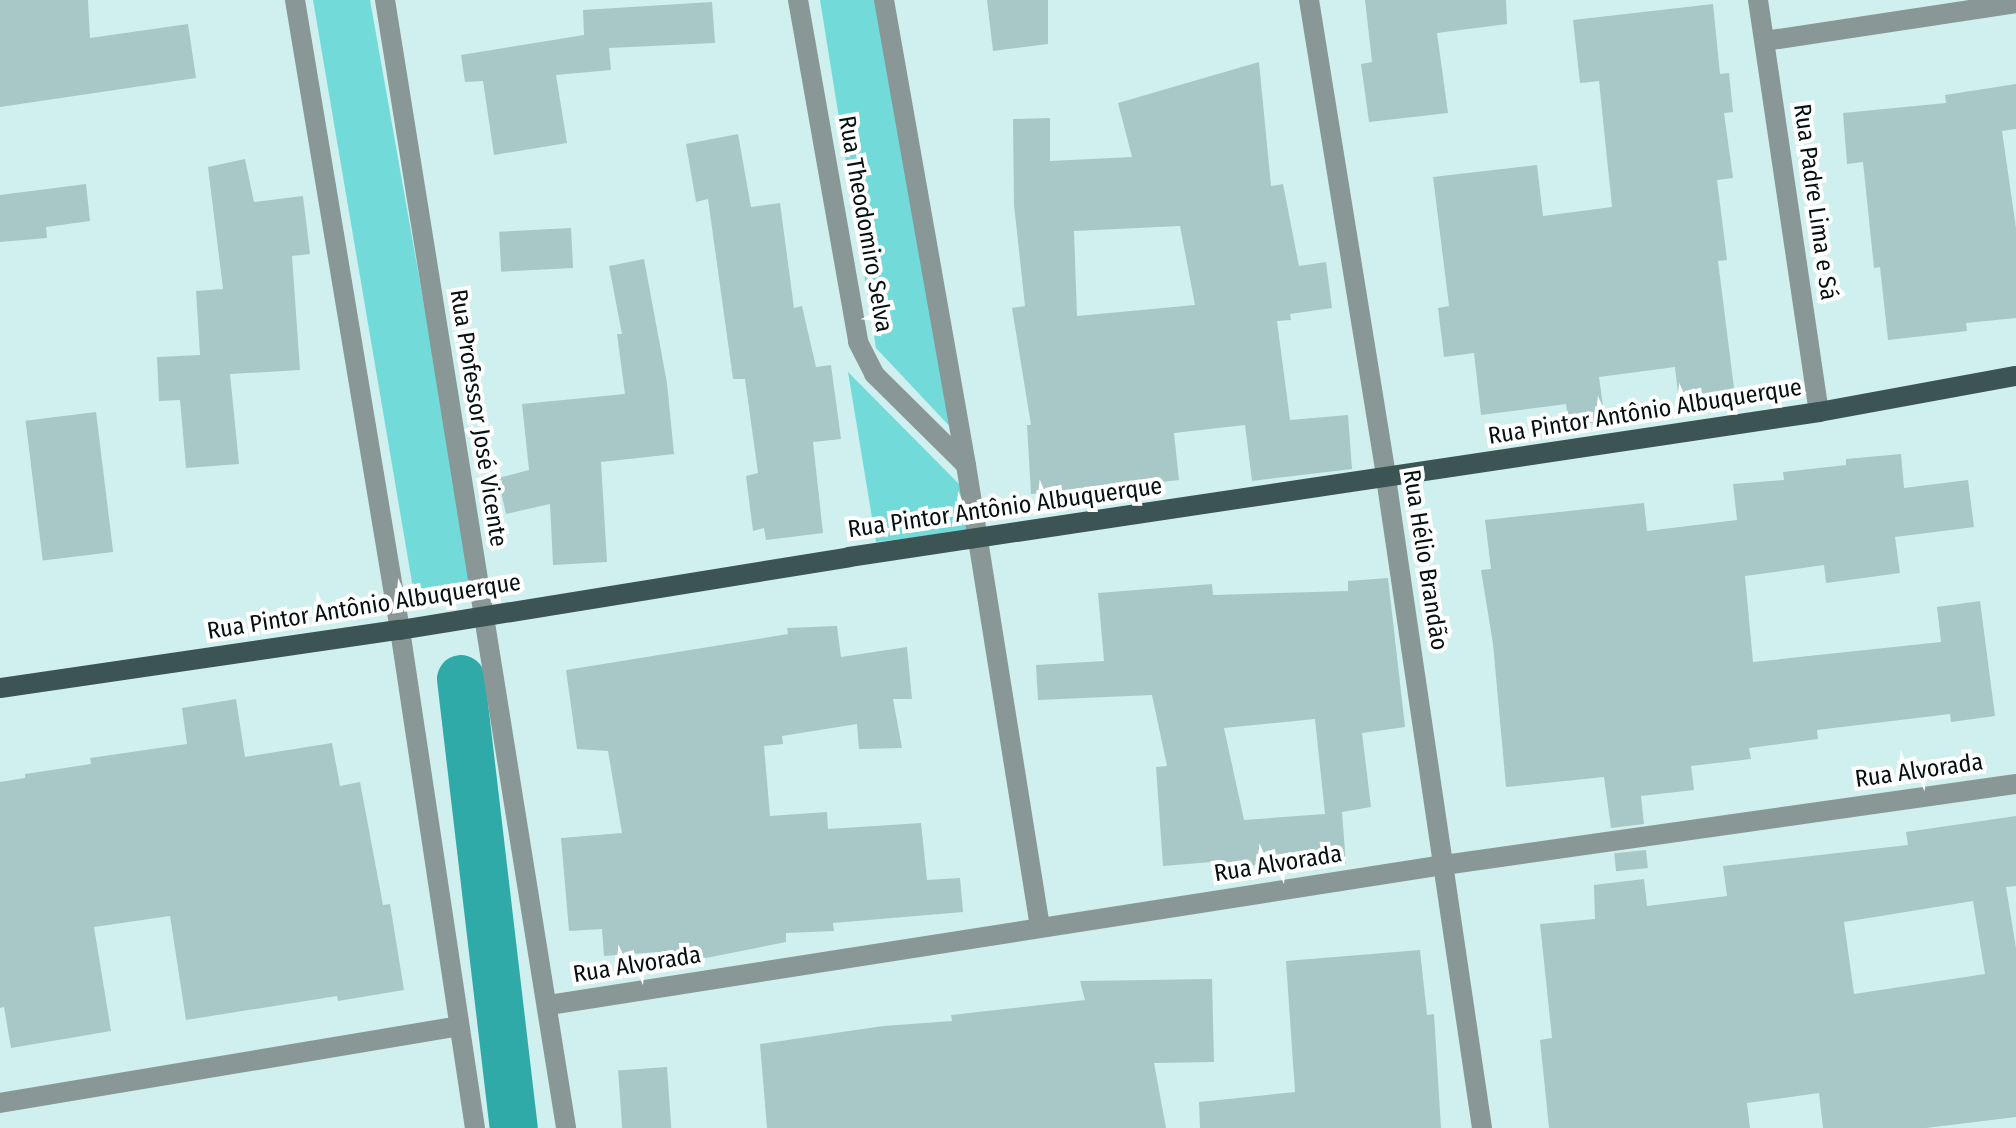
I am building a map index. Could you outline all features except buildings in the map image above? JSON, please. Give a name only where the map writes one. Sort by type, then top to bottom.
[{"type":"main road","name":"Rua Pintor Antônio Albuquerque","points":[[0,688],[400,630],[1819,412],[2016,377]]},
{"type":"street","points":[[295,0],[400,630],[475,1128]]},
{"type":"street","name":"Rua Professor José Vicente","points":[[385,0],[549,1005],[566,1128]]},
{"type":"street","name":"Rua Theodomiro Selva","points":[[798,0],[858,342],[874,374],[966,465]]},
{"type":"street","points":[[884,0],[966,465],[1040,926]]},
{"type":"street","name":"Rua Hélio Brandão","points":[[1309,0],[1386,478],[1482,1128]]},
{"type":"street","name":"Rua Padre Lima e Sá","points":[[1758,0],[1819,412]]},
{"type":"street","points":[[1765,41],[2016,3]]},
{"type":"street","name":"Rua Alvorada","points":[[549,1005],[1444,865],[2016,784]]},
{"type":"street","points":[[0,1103],[458,1026]]},
{"type":"shaded area","points":[[313,0],[370,0],[474,587],[442,597],[415,600]]},
{"type":"shaded area","points":[[820,0],[879,0],[955,432],[876,348]]},
{"type":"shaded area","points":[[848,372],[965,490],[970,531],[876,542]]},
{"type":"waterway","points":[[461,679],[514,1128]]}]
